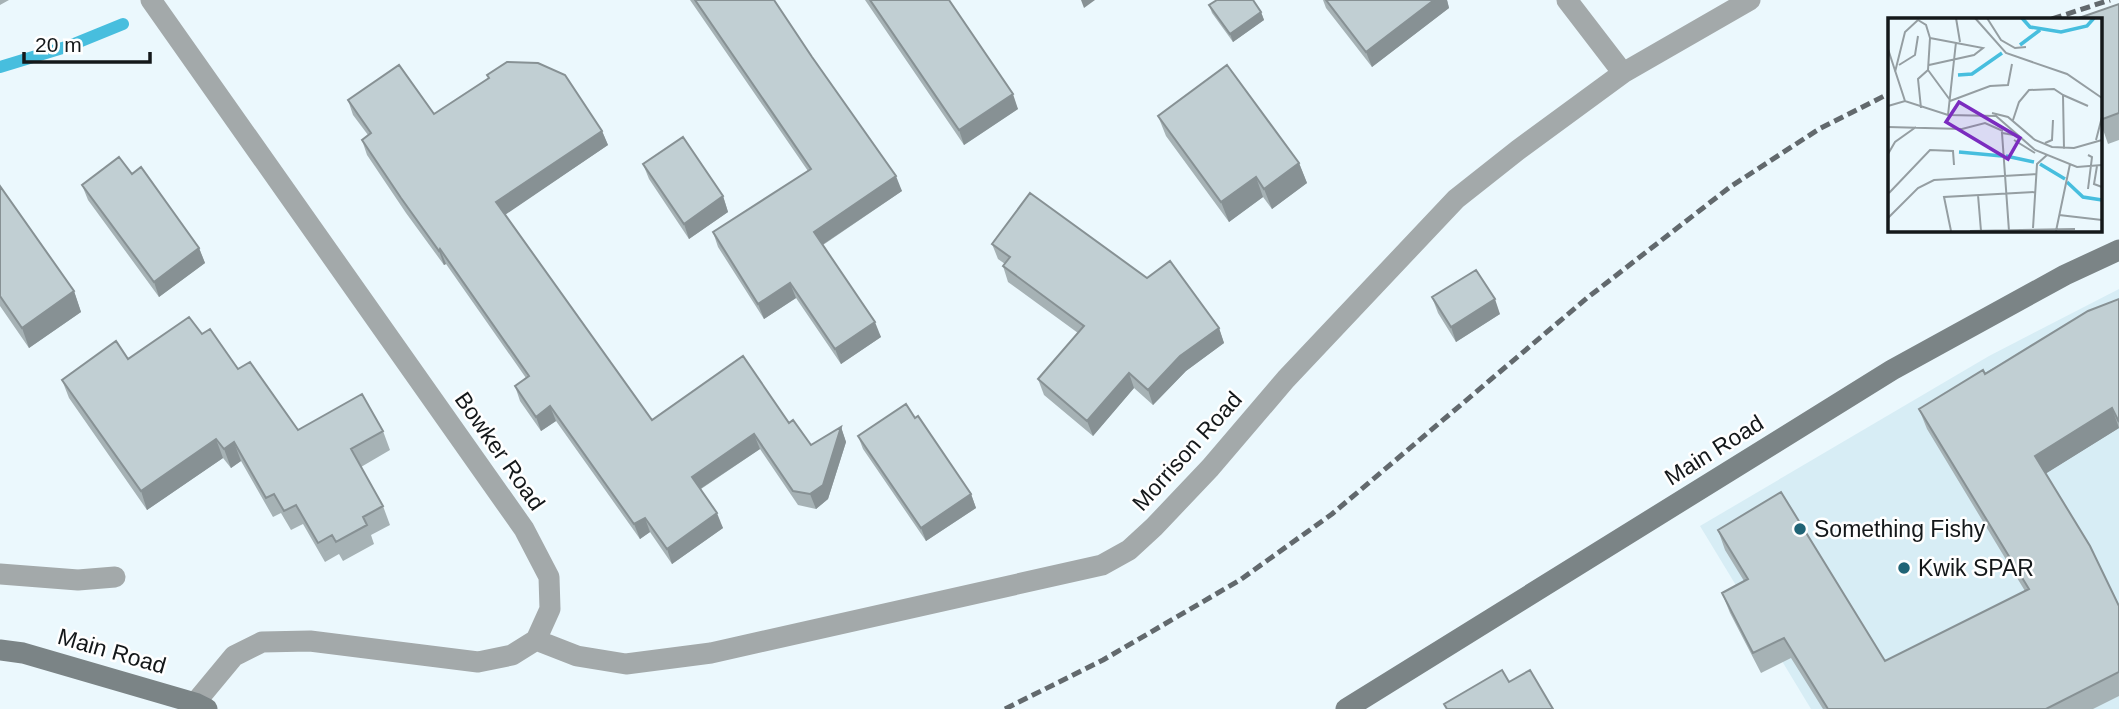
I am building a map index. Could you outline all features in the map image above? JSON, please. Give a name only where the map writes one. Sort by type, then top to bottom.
[{"type":"main road","name":"Main Road","points":[[1346,709],[1892,370],[2065,275],[2119,250]]},
{"type":"main road","name":"Main Road","points":[[0,650],[23,653],[201,706]]},
{"type":"street","name":"Bowker Road","points":[[150,0],[524,529],[549,577],[550,609],[536,640]]},
{"type":"street","points":[[1567,0],[1623,74]]},
{"type":"street","name":"Morrison Road","points":[[536,640],[577,656],[626,664],[711,653],[1102,565],[1129,550],[1154,527],[1210,468],[1286,379],[1456,199],[1518,149],[1623,74],[1750,0]]},
{"type":"street","points":[[0,574],[78,580],[116,577]]},
{"type":"street","points":[[201,706],[234,656],[262,642],[310,641],[478,663],[512,655],[536,640]]},
{"type":"shaded area","points":[[2119,289],[2119,709],[1811,709],[1700,526],[1989,356]]},
{"type":"building","points":[[695,0],[774,0],[896,176],[814,232],[875,322],[835,349],[790,283],[758,304],[713,232],[811,169]]},
{"type":"building","points":[[870,0],[949,0],[1013,94],[959,130]]},
{"type":"building","points":[[1217,0],[1253,0],[1261,12],[1230,34],[1209,5]]},
{"type":"building","points":[[1326,0],[1434,0],[1366,52]]},
{"type":"building","points":[[2119,4],[2119,113],[2102,119],[2102,18],[2079,18]]},
{"type":"building","points":[[507,62],[538,63],[565,75],[602,131],[496,202],[652,420],[743,356],[789,423],[793,420],[811,445],[841,427],[823,485],[810,494],[793,491],[754,434],[692,477],[717,513],[667,549],[645,518],[634,524],[550,406],[536,417],[515,386],[529,376],[362,140],[371,133],[348,100],[399,65],[434,114],[489,78],[487,75]]},
{"type":"building","points":[[1227,65],[1299,163],[1264,189],[1256,177],[1221,202],[1158,116]]},
{"type":"building","points":[[683,137],[723,196],[684,224],[643,164]]},
{"type":"building","points":[[119,157],[132,174],[141,167],[199,248],[154,282],[82,185]]},
{"type":"building","points":[[0,186],[74,291],[22,328],[0,296]]},
{"type":"building","points":[[1030,193],[1147,278],[1170,261],[1219,328],[1180,356],[1148,390],[1129,373],[1087,421],[1038,379],[1084,326],[1003,266],[1010,257],[992,244]]},
{"type":"building","points":[[1476,270],[1495,299],[1451,327],[1432,297]]},
{"type":"building","points":[[2119,299],[2119,422],[2112,408],[2035,456],[2090,546],[2119,606],[2119,672],[2046,709],[1828,709],[1784,638],[1753,653],[1722,593],[1748,579],[1718,530],[1781,492],[1885,661],[2029,589],[1919,409],[1983,370],[1985,374],[2088,311]]},
{"type":"building","points":[[189,317],[202,334],[210,329],[238,369],[250,362],[298,430],[362,394],[383,431],[351,449],[383,506],[363,517],[367,525],[336,542],[332,535],[318,543],[296,505],[284,511],[274,494],[266,498],[234,442],[224,449],[216,439],[141,491],[62,380],[116,341],[128,359]]},
{"type":"building","points":[[906,404],[915,418],[918,416],[971,494],[921,528],[858,436]]},
{"type":"building","points":[[1502,670],[1509,682],[1530,670],[1553,709],[1447,709],[1444,704]]},
{"type":"waterway","points":[[0,67],[69,46],[123,24]]},
{"type":"railway","points":[[2055,18],[2110,0]]},
{"type":"railway","points":[[1005,709],[1103,660],[1240,580],[1332,514],[1587,298],[1730,187],[1819,129],[1888,94]]},
{"type":"place","name":"Something Fishy","points":[[1800,529]]},
{"type":"place","name":"Kwik SPAR","points":[[1904,568]]}]
